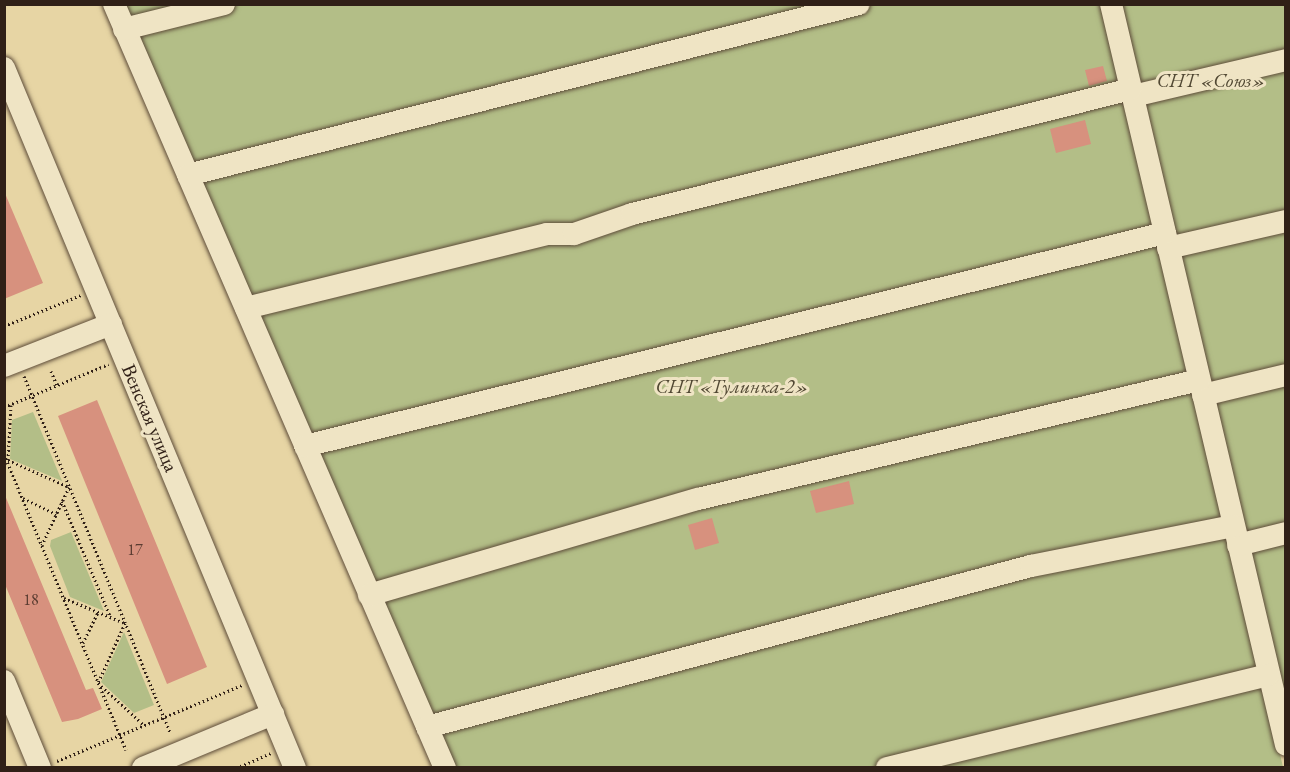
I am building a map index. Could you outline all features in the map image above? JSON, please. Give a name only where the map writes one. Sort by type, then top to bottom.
[{"type":"street","points":[[114,4],[445,768]]},
{"type":"street","points":[[124,28],[224,4]]},
{"type":"street","points":[[188,175],[859,4]]},
{"type":"street","points":[[1111,4],[1235,536],[1275,686],[1286,745]]},
{"type":"street","points":[[246,308],[547,234],[574,234],[643,211],[1132,93],[1286,60]]},
{"type":"street","name":"Венская улица","points":[[4,68],[295,768]]},
{"type":"street","points":[[305,446],[1166,241],[1286,221]]},
{"type":"street","points":[[11,363],[111,324]]},
{"type":"street","points":[[369,595],[698,499],[1201,388],[1286,375]]},
{"type":"street","points":[[427,727],[1032,566],[1235,536],[1286,534]]},
{"type":"street","points":[[4,681],[46,765]]},
{"type":"street","points":[[887,768],[1275,686]]},
{"type":"street","points":[[143,768],[273,714]]},
{"type":"path","points":[[4,326],[96,289]]},
{"type":"path","points":[[4,407],[124,357]]},
{"type":"path","points":[[11,363],[32,396],[170,732]]},
{"type":"path","points":[[51,371],[57,385]]},
{"type":"path","points":[[7,460],[11,405]]},
{"type":"path","points":[[4,454],[126,750]]},
{"type":"path","points":[[7,460],[69,487]]},
{"type":"path","points":[[42,545],[69,487]]},
{"type":"path","points":[[23,498],[56,514]]},
{"type":"path","points":[[62,501],[110,617]]},
{"type":"path","points":[[64,598],[125,623]]},
{"type":"path","points":[[83,644],[98,612]]},
{"type":"path","points":[[98,683],[125,623]]},
{"type":"path","points":[[46,765],[258,678]]},
{"type":"path","points":[[98,683],[144,725]]},
{"type":"path","points":[[236,768],[286,747]]},
{"type":"green space","name":"СНТ «Тулинка-2»","points":[[105,5],[1104,5],[1283,767],[437,767]]},
{"type":"green space","name":"СНТ «Союз»","points":[[1115,5],[1285,5],[1285,723]]},
{"type":"green space","points":[[33,412],[62,481],[10,459],[12,420]]},
{"type":"green space","points":[[71,532],[104,611],[70,597],[50,546],[51,540]]},
{"type":"green space","points":[[124,632],[154,705],[134,713],[101,682]]},
{"type":"building","points":[[1103,66],[1107,81],[1089,86],[1085,70]]},
{"type":"building","points":[[1085,120],[1091,144],[1056,153],[1050,129]]},
{"type":"building","points":[[4,191],[43,283],[4,299]]},
{"type":"building","points":[[97,400],[207,667],[167,684],[58,416]]},
{"type":"building","points":[[849,481],[854,504],[816,513],[810,491]]},
{"type":"building","points":[[4,493],[86,690],[93,688],[102,709],[78,719],[62,722],[4,582]]},
{"type":"building","points":[[712,518],[719,543],[695,550],[688,525]]}]
